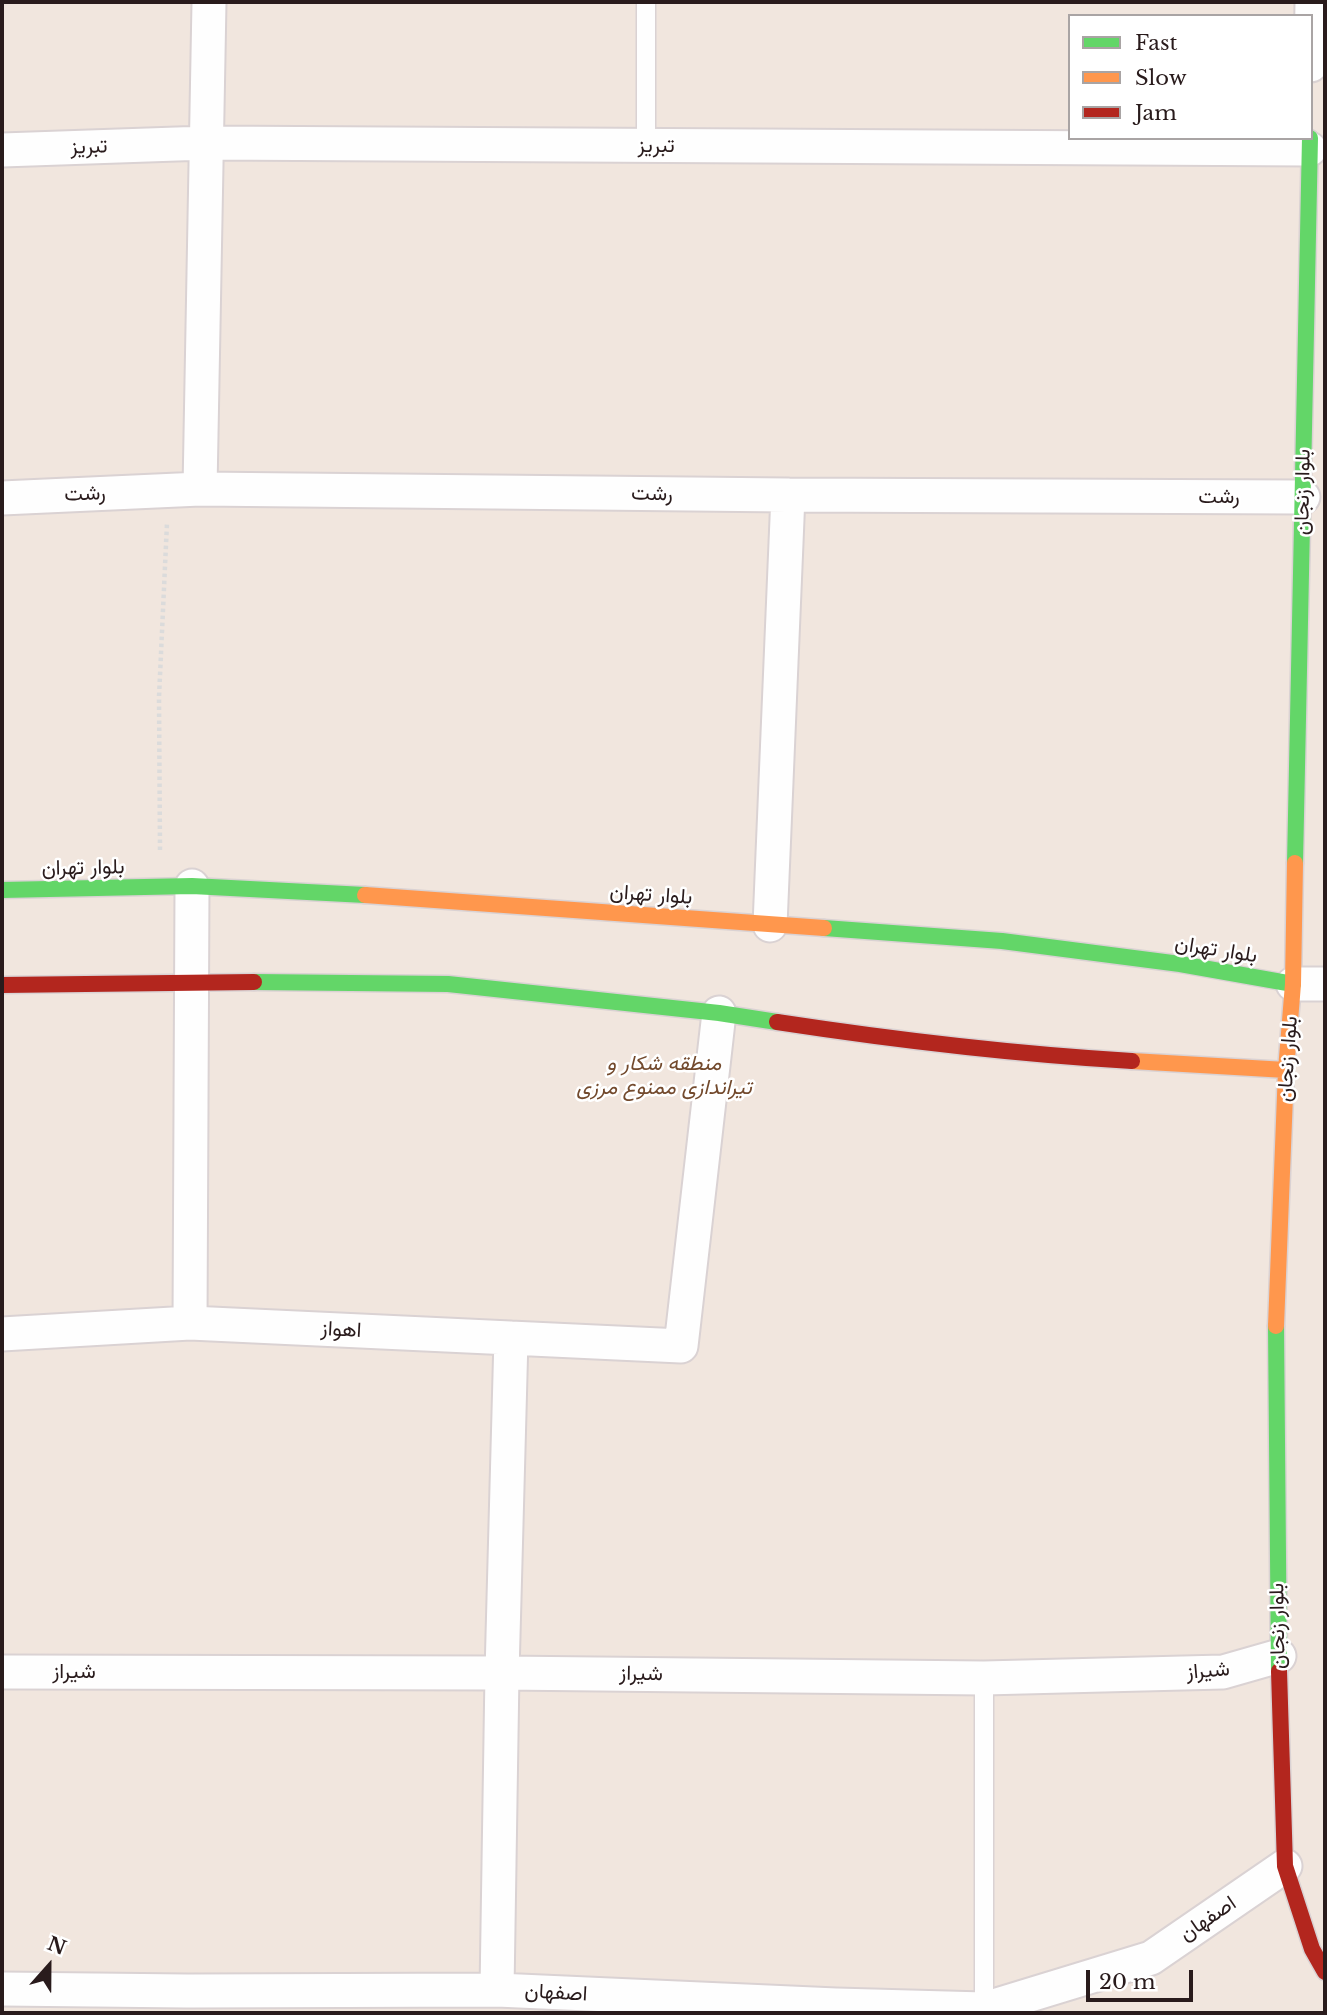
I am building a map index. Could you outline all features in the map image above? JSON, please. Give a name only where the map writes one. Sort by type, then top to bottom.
[{"type":"street","points":[[184,490],[206,143],[209,2]]},
{"type":"street","name":"تبریز","points":[[2,150],[206,143],[646,146],[1310,144]]},
{"type":"street","name":"بلوار زنجان","points":[[1310,144],[1303,497],[1309,984],[1286,1070],[1275,1353],[1285,1867],[1312,1949],[1325,1972]]},
{"type":"street","name":"رشت","points":[[2,498],[184,490],[1303,497]]},
{"type":"street","points":[[770,925],[788,495]]},
{"type":"street","points":[[176,887],[193,981],[190,1323]]},
{"type":"street","name":"بلوار تهران","points":[[2,890],[176,887],[303,891],[1002,942],[1180,964],[1309,984]]},
{"type":"street","points":[[2,985],[193,981],[448,984],[719,1013],[860,1035],[1062,1057],[1286,1070]]},
{"type":"street","name":"اهواز","points":[[2,1334],[190,1323],[681,1346],[719,1013]]},
{"type":"street","points":[[496,1990],[512,1338]]},
{"type":"street","name":"شیراز","points":[[2,1672],[502,1672],[984,1678],[1223,1672],[1279,1656]]},
{"type":"street","name":"اصفهان","points":[[2,1989],[188,2002],[496,1990],[836,2009],[984,2009],[1151,1958],[1285,1867]]},
{"type":"lane","points":[[646,2],[646,146]]},
{"type":"lane","points":[[984,1678],[984,2009]]},
{"type":"path","points":[[176,887],[159,697],[184,490]]},
{"type":"green space","name":"منطقه شکار و تیراندازی ممنوع مرزی","points":[[2,2],[1325,2],[1325,2013],[2,2013]]},
{"type":"traffic: fast","points":[[1295,863],[1310,140]]},
{"type":"traffic: fast","points":[[2,890],[192,886],[365,895]]},
{"type":"traffic: fast","points":[[824,928],[1002,941],[1180,964],[1293,984]]},
{"type":"traffic: fast","points":[[254,982],[448,984],[719,1013],[777,1022]]},
{"type":"traffic: fast","points":[[1276,1326],[1279,1671]]},
{"type":"traffic: slow","points":[[1276,1326],[1286,1070],[1293,984],[1295,863]]},
{"type":"traffic: slow","points":[[365,895],[824,928]]},
{"type":"traffic: slow","points":[[1132,1061],[1286,1070]]},
{"type":"traffic: jam","points":[[2,985],[254,982]]},
{"type":"traffic: jam","points":[[777,1022],[954,1046],[1132,1061]]},
{"type":"traffic: jam","points":[[1279,1671],[1285,1866],[1312,1949],[1325,1972]]}]
